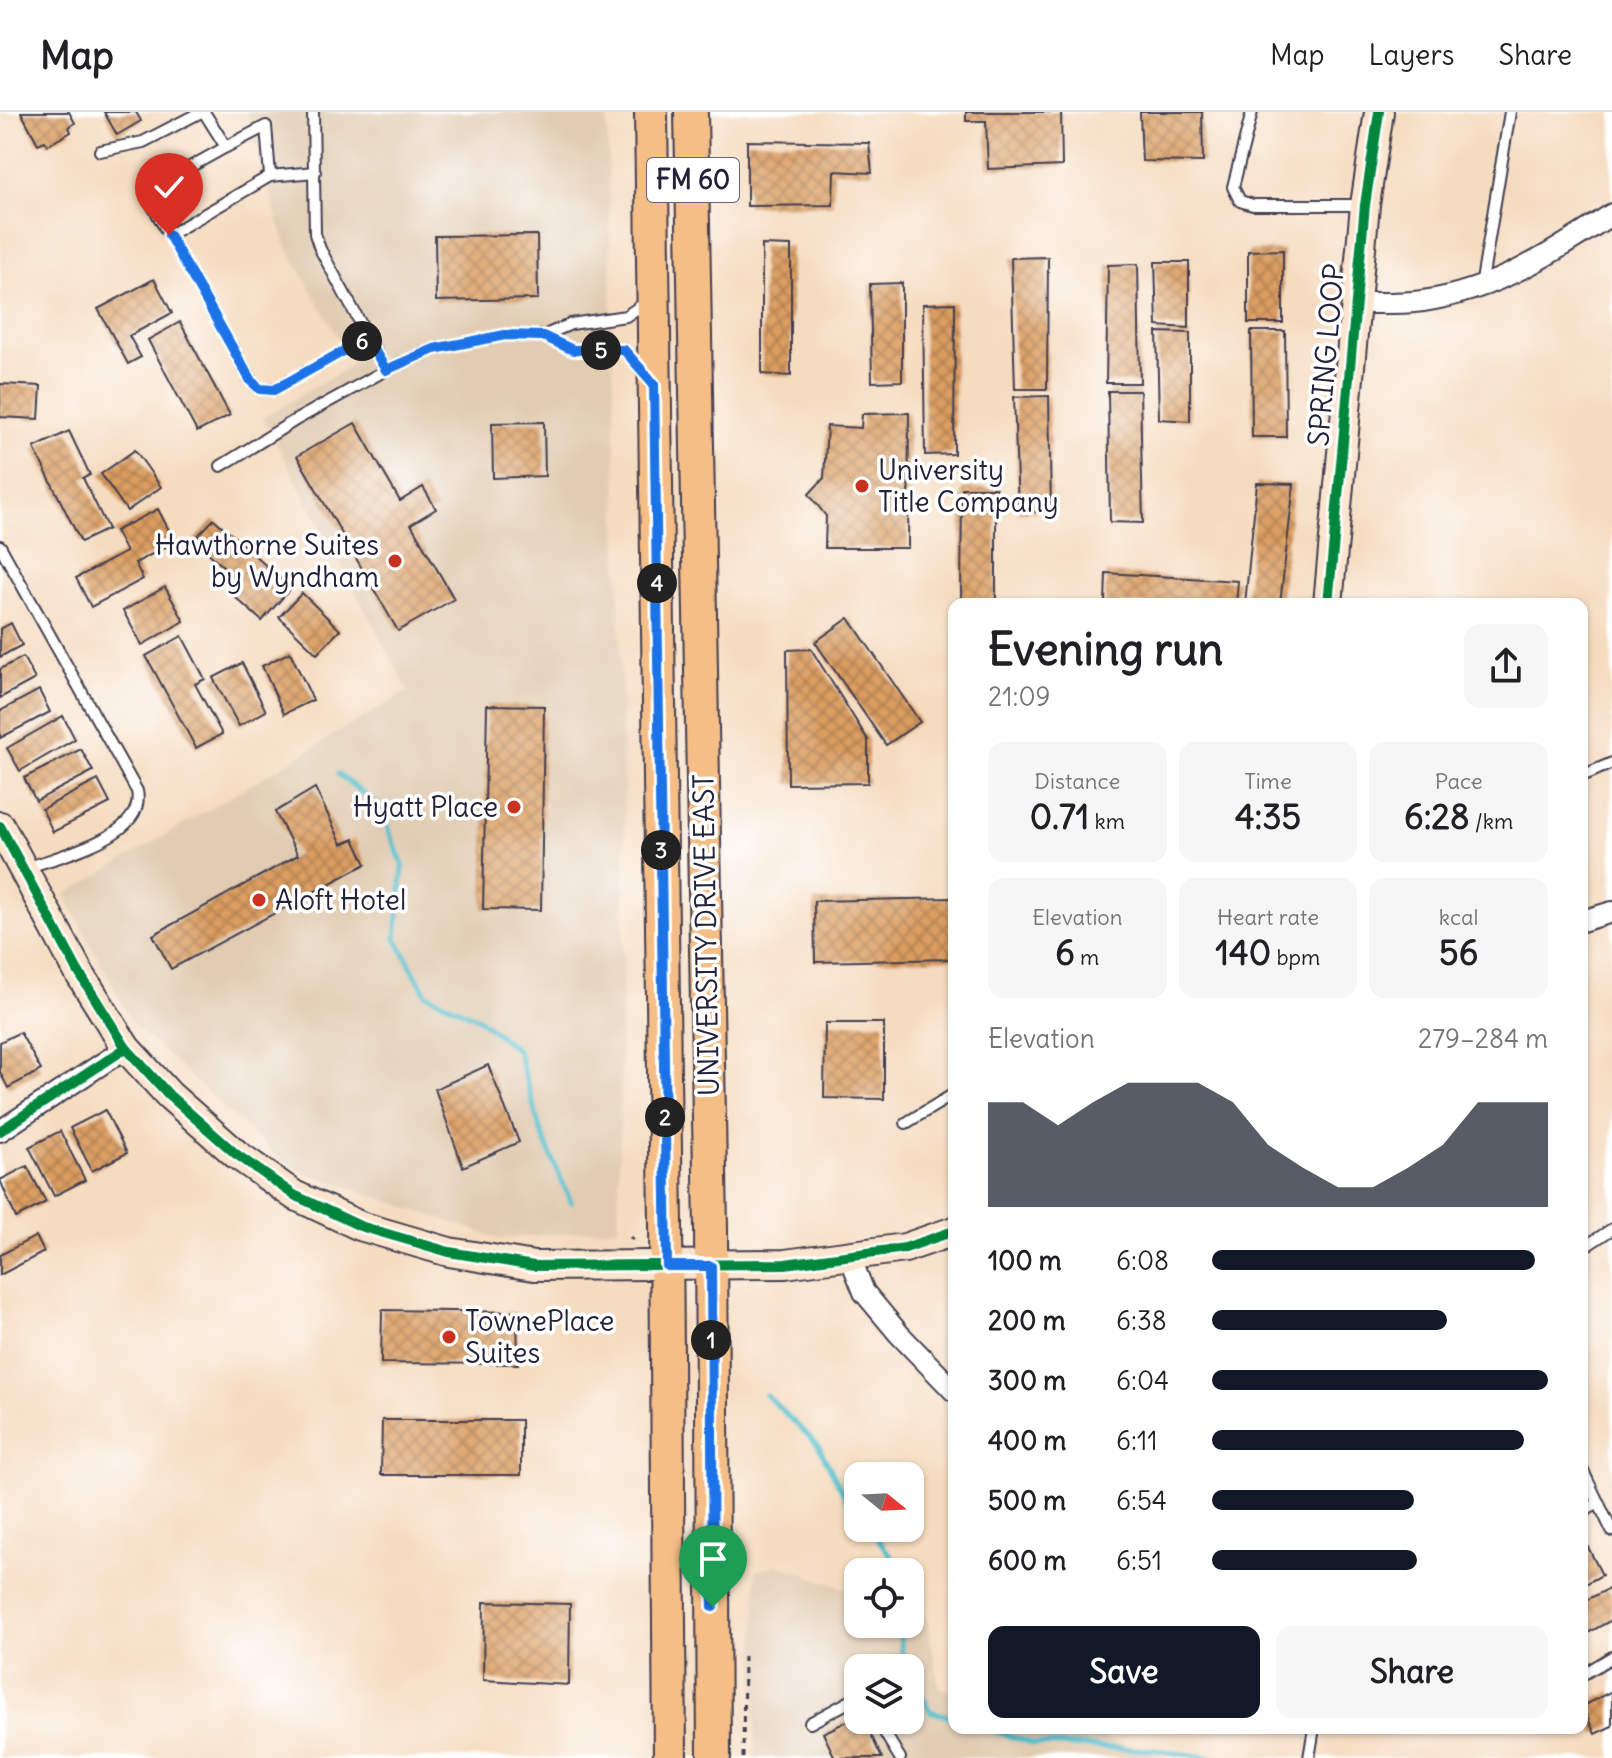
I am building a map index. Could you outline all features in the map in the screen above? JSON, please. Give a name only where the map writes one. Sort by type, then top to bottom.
[{"type":"main road","name":"UNIVERSITY DRIVE EAST","points":[[651,112],[667,1266],[670,1758]]},
{"type":"main road","name":"UNIVERSITY DRIVE EAST","points":[[691,112],[711,1266],[714,1758]]},
{"type":"main road","points":[[657,591],[701,588]]},
{"type":"street","name":"SPRING LOOP","points":[[1329,598],[1365,205],[1379,112]]},
{"type":"street","points":[[1355,303],[1423,301],[1481,287],[1546,256],[1612,214]]},
{"type":"street","points":[[0,826],[78,971],[126,1048],[169,1095],[236,1154],[294,1195],[360,1226],[449,1252],[534,1266],[785,1264],[905,1248],[948,1235]]},
{"type":"street","points":[[1588,919],[1612,912]]},
{"type":"street","points":[[0,1131],[126,1048]]},
{"type":"street","points":[[850,1257],[864,1292],[948,1385]]},
{"type":"lane","points":[[100,151],[143,142],[202,112],[226,147]]},
{"type":"lane","points":[[313,112],[315,234],[386,370]]},
{"type":"lane","points":[[1252,112],[1233,187],[1240,201],[1253,205],[1365,205]]},
{"type":"lane","points":[[1481,287],[1510,112]]},
{"type":"lane","points":[[270,176],[266,126],[145,192],[251,381],[260,389],[274,390],[367,338]]},
{"type":"lane","points":[[169,235],[270,176],[315,172]]},
{"type":"lane","points":[[543,336],[571,324],[626,316],[653,298]]},
{"type":"lane","points":[[221,466],[386,370],[434,349],[505,335],[543,336],[573,350],[624,350],[654,384]]},
{"type":"lane","points":[[0,546],[129,777],[138,799],[138,806],[129,821],[87,848],[24,869]]},
{"type":"lane","points":[[1588,773],[1612,763]]},
{"type":"lane","points":[[906,1123],[948,1098]]},
{"type":"lane","points":[[1589,1244],[1612,1229]]},
{"type":"lane","points":[[1588,1481],[1612,1531]]},
{"type":"lane","points":[[1588,1509],[1599,1503]]},
{"type":"lane","points":[[1588,1671],[1612,1657]]},
{"type":"lane","points":[[810,1723],[844,1704]]},
{"type":"lane","points":[[885,1734],[900,1758]]},
{"type":"lane","points":[[1309,1758],[1313,1734]]},
{"type":"path","points":[[743,1758],[744,1653]]},
{"type":"shaded area","points":[[246,112],[607,112],[625,836],[618,1228],[500,1239],[289,1167],[132,1023],[65,895],[408,691],[263,418],[353,364],[285,244]]},
{"type":"shaded area","points":[[780,1565],[844,1588],[844,1638],[924,1638],[926,1616],[939,1687],[948,1690],[948,1734],[1092,1734],[1168,1758],[755,1758],[756,1570]]},
{"type":"building","points":[[21,112],[69,112],[75,123],[69,127],[71,132],[48,145],[45,141],[38,144]]},
{"type":"building","points":[[104,112],[136,112],[141,121],[117,135]]},
{"type":"building","points":[[966,112],[1061,112],[1062,166],[988,169],[986,121],[966,121]]},
{"type":"building","points":[[1140,112],[1202,112],[1203,162],[1142,161]]},
{"type":"building","points":[[747,141],[869,143],[872,173],[834,171],[833,205],[747,206]]},
{"type":"building","points":[[537,235],[538,299],[436,301],[435,236]]},
{"type":"building","points":[[762,245],[791,246],[791,376],[762,374]]},
{"type":"building","points":[[1283,250],[1283,323],[1248,323],[1248,251]]},
{"type":"building","points":[[1048,257],[1047,389],[1015,389],[1011,258]]},
{"type":"building","points":[[1155,262],[1189,262],[1189,328],[1157,326]]},
{"type":"building","points":[[1138,264],[1140,383],[1106,383],[1108,265]]},
{"type":"building","points":[[154,279],[172,313],[129,336],[141,357],[128,364],[98,309]]},
{"type":"building","points":[[902,283],[902,381],[872,382],[870,284]]},
{"type":"building","points":[[955,303],[954,454],[925,455],[923,304]]},
{"type":"building","points":[[180,322],[230,415],[197,432],[148,340]]},
{"type":"building","points":[[1251,331],[1285,331],[1286,437],[1252,437]]},
{"type":"building","points":[[1157,332],[1190,333],[1190,421],[1159,419]]},
{"type":"building","points":[[0,384],[41,386],[39,419],[0,417]]},
{"type":"building","points":[[1108,391],[1140,391],[1143,523],[1110,522]]},
{"type":"building","points":[[1049,396],[1051,512],[1018,512],[1014,397]]},
{"type":"building","name":"University Title Company","points":[[909,413],[908,548],[825,548],[826,516],[809,494],[824,478],[827,426],[861,428],[862,414]]},
{"type":"building","points":[[544,422],[545,476],[493,478],[492,423]]},
{"type":"building","name":"Hawthorne Suites by Wyndham","points":[[355,423],[400,501],[423,487],[436,509],[411,524],[454,599],[398,631],[297,456]]},
{"type":"building","points":[[69,431],[90,475],[83,478],[108,529],[81,542],[34,448]]},
{"type":"building","points":[[135,450],[161,487],[127,511],[101,474]]},
{"type":"building","points":[[1257,483],[1294,484],[1281,598],[1246,598]]},
{"type":"building","points":[[962,488],[996,488],[996,598],[961,598]]},
{"type":"building","points":[[158,509],[175,542],[135,563],[143,579],[91,607],[76,578],[126,552],[115,531]]},
{"type":"building","points":[[214,519],[291,588],[262,621],[226,589],[235,577],[194,540]]},
{"type":"building","points":[[1106,573],[1238,581],[1237,598],[1105,598]]},
{"type":"building","points":[[165,587],[184,621],[142,645],[123,611]]},
{"type":"building","points":[[302,593],[340,630],[317,654],[279,617]]},
{"type":"building","points":[[849,618],[920,722],[886,745],[815,642]]},
{"type":"building","points":[[11,623],[22,645],[0,657],[0,629]]},
{"type":"building","points":[[182,636],[205,679],[195,684],[222,734],[196,748],[146,656]]},
{"type":"building","points":[[811,649],[868,740],[868,783],[788,784],[787,650]]},
{"type":"building","points":[[290,652],[313,700],[284,714],[262,666]]},
{"type":"building","points":[[23,657],[35,679],[0,698],[0,669]]},
{"type":"building","points":[[242,663],[266,711],[239,726],[213,678]]},
{"type":"building","points":[[39,690],[50,712],[0,738],[0,711]]},
{"type":"building","name":"Hyatt Place","points":[[487,705],[544,706],[541,910],[483,909]]},
{"type":"building","points":[[63,716],[75,739],[20,771],[7,748]]},
{"type":"building","points":[[81,749],[93,771],[36,801],[24,778]]},
{"type":"building","points":[[98,780],[110,803],[53,832],[42,809]]},
{"type":"building","name":"Aloft Hotel","points":[[315,788],[342,844],[354,839],[366,864],[171,969],[153,935],[298,855],[275,812]]},
{"type":"building","points":[[948,898],[948,959],[815,962],[814,901]]},
{"type":"building","points":[[825,1023],[884,1023],[884,1099],[824,1098]]},
{"type":"building","points":[[20,1032],[41,1070],[8,1088],[0,1072],[0,1042]]},
{"type":"building","points":[[488,1065],[519,1142],[463,1167],[435,1089]]},
{"type":"building","points":[[105,1110],[127,1153],[92,1171],[70,1128]]},
{"type":"building","points":[[60,1131],[85,1180],[54,1196],[29,1147]]},
{"type":"building","points":[[27,1166],[46,1202],[16,1218],[0,1180]]},
{"type":"building","points":[[36,1236],[44,1252],[0,1275],[0,1255]]},
{"type":"building","name":"TownePlace Suites","points":[[382,1310],[517,1312],[518,1364],[381,1363]]},
{"type":"building","points":[[382,1420],[521,1420],[521,1475],[381,1475]]},
{"type":"building","points":[[1588,1547],[1602,1575],[1588,1583]]},
{"type":"building","points":[[1608,1589],[1612,1596],[1612,1620],[1588,1633],[1588,1599]]},
{"type":"building","points":[[484,1602],[570,1604],[569,1685],[483,1680]]},
{"type":"building","points":[[1612,1691],[1612,1726],[1595,1734],[1588,1719],[1588,1703]]},
{"type":"building","points":[[844,1723],[844,1734],[871,1734],[882,1758],[835,1758],[823,1733]]},
{"type":"waterway","points":[[338,774],[378,805],[403,865],[396,938],[426,994],[478,1018],[518,1051],[541,1132],[571,1202]]},
{"type":"waterway","points":[[766,1395],[818,1445],[844,1495]]},
{"type":"waterway","points":[[880,1542],[892,1558]]},
{"type":"waterway","points":[[900,1638],[902,1654]]},
{"type":"waterway","points":[[924,1699],[930,1711],[948,1716]]},
{"type":"waterway","points":[[1003,1734],[1034,1744],[1155,1750],[1212,1758]]},
{"type":"cycle path","points":[[1329,598],[1365,205],[1379,112]]},
{"type":"cycle path","points":[[0,826],[78,971],[126,1048],[169,1095],[236,1154],[294,1195],[360,1226],[449,1252],[534,1266],[785,1264],[905,1248],[948,1233]]},
{"type":"cycle path","points":[[0,1131],[126,1048]]},
{"type":"place","name":"University Title Company","points":[[862,486]]},
{"type":"place","name":"Hawthorne Suites by Wyndham","points":[[395,561]]},
{"type":"place","name":"Hyatt Place","points":[[514,807]]},
{"type":"place","name":"Aloft Hotel","points":[[259,900]]},
{"type":"place","name":"TownePlace Suites","points":[[449,1337]]},
{"type":"route","points":[[169,235],[251,381],[260,389],[274,390],[367,338],[386,370],[434,349],[505,335],[543,336],[573,350],[624,350],[654,384],[667,1266],[711,1266],[713,1607]]}]
